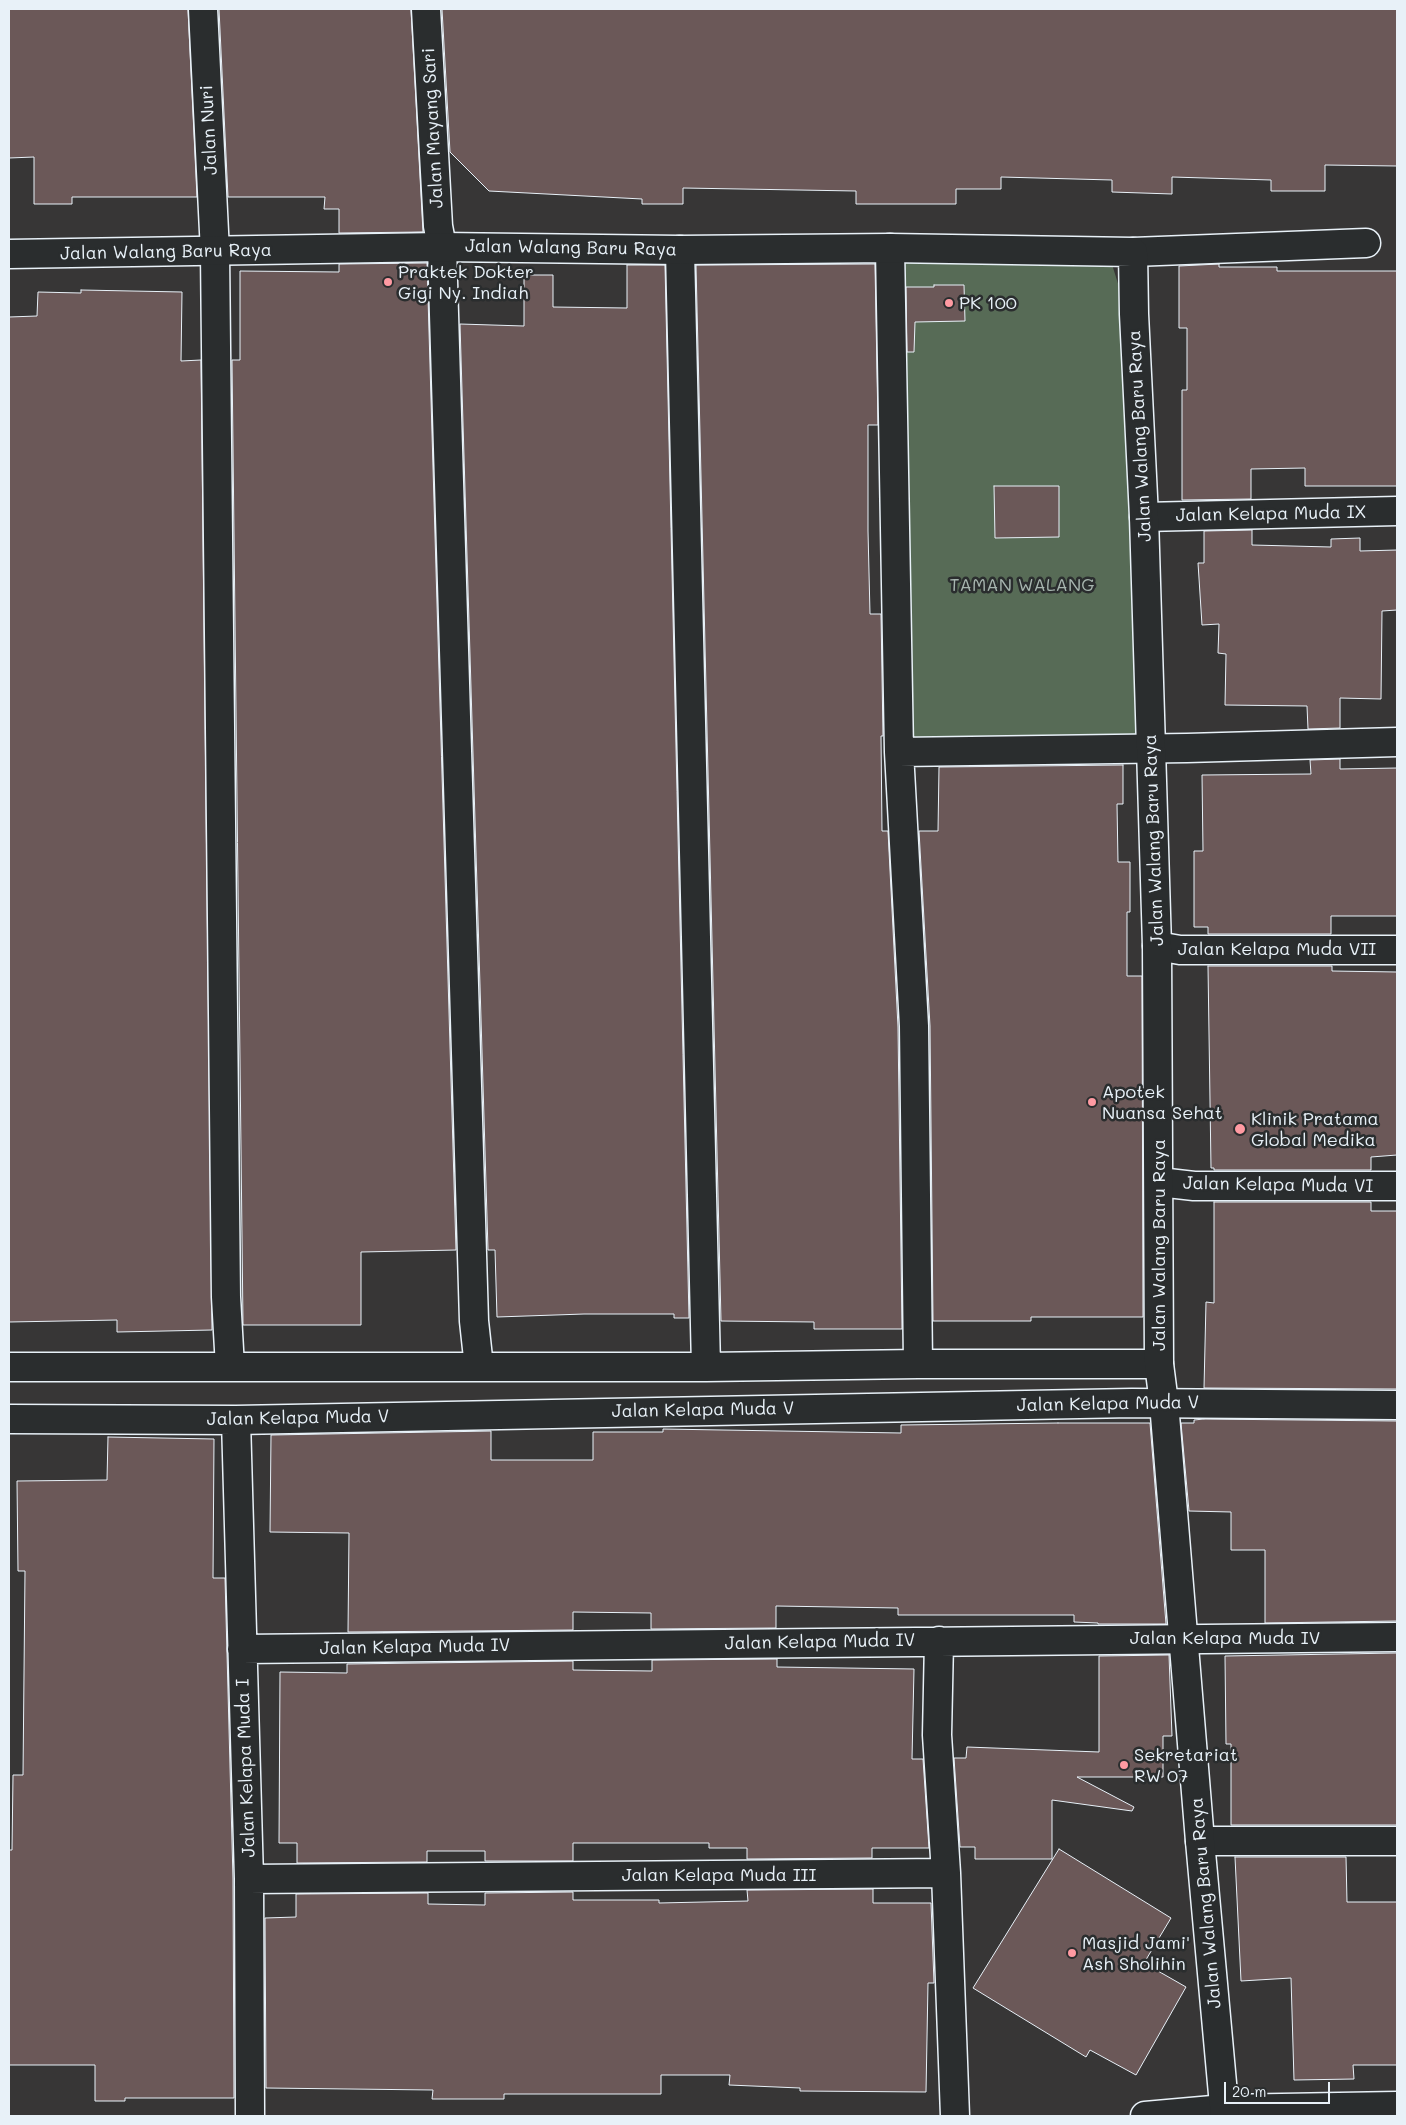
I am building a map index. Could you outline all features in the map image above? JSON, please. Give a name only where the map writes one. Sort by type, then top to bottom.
[{"type":"street","name":"Jalan Nuri","points":[[203,9],[214,252],[226,1297],[230,1367]]},
{"type":"street","name":"Jalan Mayang Sari","points":[[426,9],[438,226],[442,247],[474,1321],[479,1367]]},
{"type":"street","name":"Jalan Walang Baru Raya","points":[[9,254],[442,247],[680,250],[890,248],[1133,252],[1366,242]]},
{"type":"street","points":[[890,248],[900,752],[914,1026],[918,1364]]},
{"type":"street","points":[[680,250],[706,1367]]},
{"type":"street","name":"Jalan Walang Baru Raya","points":[[1133,252],[1134,314],[1144,517],[1157,946],[1159,1364],[1164,1403],[1200,1841],[1225,2113]]},
{"type":"street","name":"Jalan Kelapa Muda IX","points":[[1144,517],[1397,511]]},
{"type":"street","points":[[900,752],[1151,749],[1397,742]]},
{"type":"street","name":"Jalan Kelapa Muda VII","points":[[1157,946],[1180,950],[1397,950]]},
{"type":"street","name":"Jalan Kelapa Muda VI","points":[[1158,1182],[1194,1186],[1397,1186]]},
{"type":"street","points":[[9,1368],[1159,1364]]},
{"type":"street","name":"Jalan Kelapa Muda V","points":[[9,1419],[236,1420],[1164,1403],[1397,1405]]},
{"type":"street","name":"Jalan Kelapa Muda I","points":[[236,1420],[249,1879],[250,2116]]},
{"type":"street","name":"Jalan Kelapa Muda IV","points":[[242,1649],[1397,1637]]},
{"type":"street","points":[[939,1641],[937,1735],[946,1874],[955,2116]]},
{"type":"street","points":[[1200,1841],[1397,1841]]},
{"type":"street","name":"Jalan Kelapa Muda III","points":[[249,1879],[946,1874]]},
{"type":"street","points":[[1145,2116],[1397,2106]]},
{"type":"green space","name":"TAMAN WALANG","points":[[894,255],[1109,255],[1127,312],[1144,743],[911,748]]},
{"type":"building","points":[[9,9],[188,9],[197,197],[72,197],[72,204],[34,204],[34,157],[9,158]]},
{"type":"building","points":[[219,9],[411,9],[423,232],[339,233],[339,209],[324,209],[325,197],[228,197]]},
{"type":"building","points":[[442,9],[1397,9],[1397,166],[1325,165],[1325,191],[1271,191],[1271,180],[1172,177],[1172,194],[1112,192],[1112,180],[1001,177],[1001,189],[956,189],[956,204],[856,204],[856,191],[683,188],[683,204],[642,204],[642,199],[489,191],[450,152]]},
{"type":"building","points":[[427,263],[456,1250],[361,1252],[361,1325],[243,1325],[232,360],[240,360],[240,271],[339,272],[339,264]]},
{"type":"building","points":[[875,264],[878,425],[868,425],[870,614],[881,614],[882,831],[888,831],[898,1027],[902,1329],[814,1329],[814,1322],[721,1321],[696,265]]},
{"type":"building","points":[[1219,264],[1219,267],[1277,267],[1277,271],[1397,271],[1397,486],[1305,486],[1305,468],[1251,469],[1251,499],[1182,500],[1182,390],[1187,390],[1187,328],[1179,328],[1179,266]]},
{"type":"building","points":[[627,265],[665,265],[689,1318],[674,1318],[674,1314],[584,1314],[497,1317],[495,1250],[488,1250],[460,324],[524,326],[524,275],[553,275],[553,307],[627,308]]},
{"type":"building","points":[[934,285],[964,285],[965,321],[915,322],[914,352],[907,352],[906,287],[934,287]]},
{"type":"building","points":[[81,290],[182,292],[181,361],[201,360],[212,1330],[117,1332],[117,1320],[9,1322],[9,317],[37,316],[38,292],[81,293]]},
{"type":"building","points":[[994,486],[1059,486],[1059,537],[995,538]]},
{"type":"building","points":[[1252,530],[1252,545],[1331,547],[1331,539],[1360,538],[1360,551],[1397,550],[1397,610],[1382,611],[1381,699],[1340,698],[1340,728],[1308,729],[1307,706],[1225,705],[1226,654],[1218,653],[1219,624],[1202,625],[1198,563],[1204,563],[1204,531]]},
{"type":"building","points":[[1340,759],[1340,769],[1397,768],[1397,916],[1331,916],[1331,934],[1208,934],[1208,927],[1194,927],[1194,851],[1203,851],[1202,775],[1311,774],[1310,760]]},
{"type":"building","points":[[1123,765],[1123,804],[1117,804],[1118,862],[1130,862],[1130,912],[1127,912],[1127,976],[1142,976],[1143,1317],[1031,1317],[1031,1321],[933,1321],[930,1026],[919,831],[938,831],[939,767]]},
{"type":"building","points":[[1208,966],[1332,966],[1332,971],[1397,972],[1397,1155],[1371,1157],[1371,1170],[1214,1170],[1214,1168],[1211,1168]]},
{"type":"building","points":[[1214,1202],[1371,1202],[1371,1211],[1397,1211],[1397,1389],[1204,1388],[1206,1302],[1214,1303]]},
{"type":"building","points":[[1194,1420],[1397,1421],[1397,1621],[1265,1623],[1265,1550],[1231,1550],[1231,1512],[1189,1511],[1181,1423],[1194,1423]]},
{"type":"building","points":[[1150,1423],[1166,1624],[1074,1622],[1074,1615],[898,1615],[898,1608],[776,1606],[776,1628],[651,1629],[651,1613],[573,1612],[573,1630],[348,1632],[349,1533],[270,1532],[271,1435],[491,1431],[491,1460],[593,1460],[593,1432],[663,1432],[663,1429],[901,1433],[901,1425]]},
{"type":"building","points":[[108,1437],[214,1439],[213,1578],[225,1578],[233,1879],[234,2098],[125,2098],[125,2101],[95,2101],[95,2065],[9,2065],[9,1850],[12,1850],[13,1775],[23,1775],[25,1571],[18,1571],[17,1481],[107,1480]]},
{"type":"building","points":[[1397,1653],[1397,1825],[1231,1825],[1231,1744],[1226,1744],[1225,1656]]},
{"type":"building","points":[[1169,1655],[1172,1736],[1163,1736],[1163,1777],[1077,1777],[1134,1807],[1132,1811],[1052,1800],[1052,1859],[975,1859],[975,1847],[960,1847],[954,1758],[966,1758],[967,1747],[1099,1752],[1099,1656]]},
{"type":"building","points":[[777,1659],[777,1667],[914,1669],[912,1759],[923,1759],[929,1848],[872,1848],[872,1858],[747,1859],[747,1848],[709,1848],[709,1843],[573,1843],[573,1861],[485,1861],[485,1851],[427,1851],[427,1862],[297,1863],[297,1843],[279,1843],[280,1672],[347,1673],[347,1664],[573,1661],[573,1670],[652,1671],[652,1660]]},
{"type":"building","name":"Masjid Jami' Ash Sholihin","points":[[1059,1849],[1171,1918],[1144,1963],[1186,1987],[1136,2075],[1090,2050],[1086,2057],[973,1988]]},
{"type":"building","points":[[1235,1857],[1346,1857],[1347,1902],[1397,1902],[1397,2065],[1353,2065],[1354,2079],[1294,2080],[1291,1978],[1241,1981]]},
{"type":"building","points":[[873,1889],[873,1903],[931,1903],[934,1983],[928,1983],[926,2092],[800,2091],[800,2088],[729,2085],[730,2075],[661,2075],[661,2094],[504,2094],[504,2099],[432,2099],[433,2090],[266,2088],[265,1918],[296,1917],[296,1894],[428,1893],[428,1904],[485,1905],[485,1893],[573,1892],[573,1900],[659,1900],[659,1903],[748,1901],[747,1890]]},
{"type":"place","name":"Praktek Dokter Gigi Ny. Indiah","points":[[388,282]]},
{"type":"place","name":"PK 100","points":[[949,303]]},
{"type":"place","name":"Apotek Nuansa Sehat","points":[[1092,1102]]},
{"type":"place","name":"Klinik Pratama Global Medika","points":[[1240,1129]]},
{"type":"place","name":"Sekretariat RW 07","points":[[1124,1765]]},
{"type":"place","name":"Masjid Jami' Ash Sholihin","points":[[1072,1953]]}]
